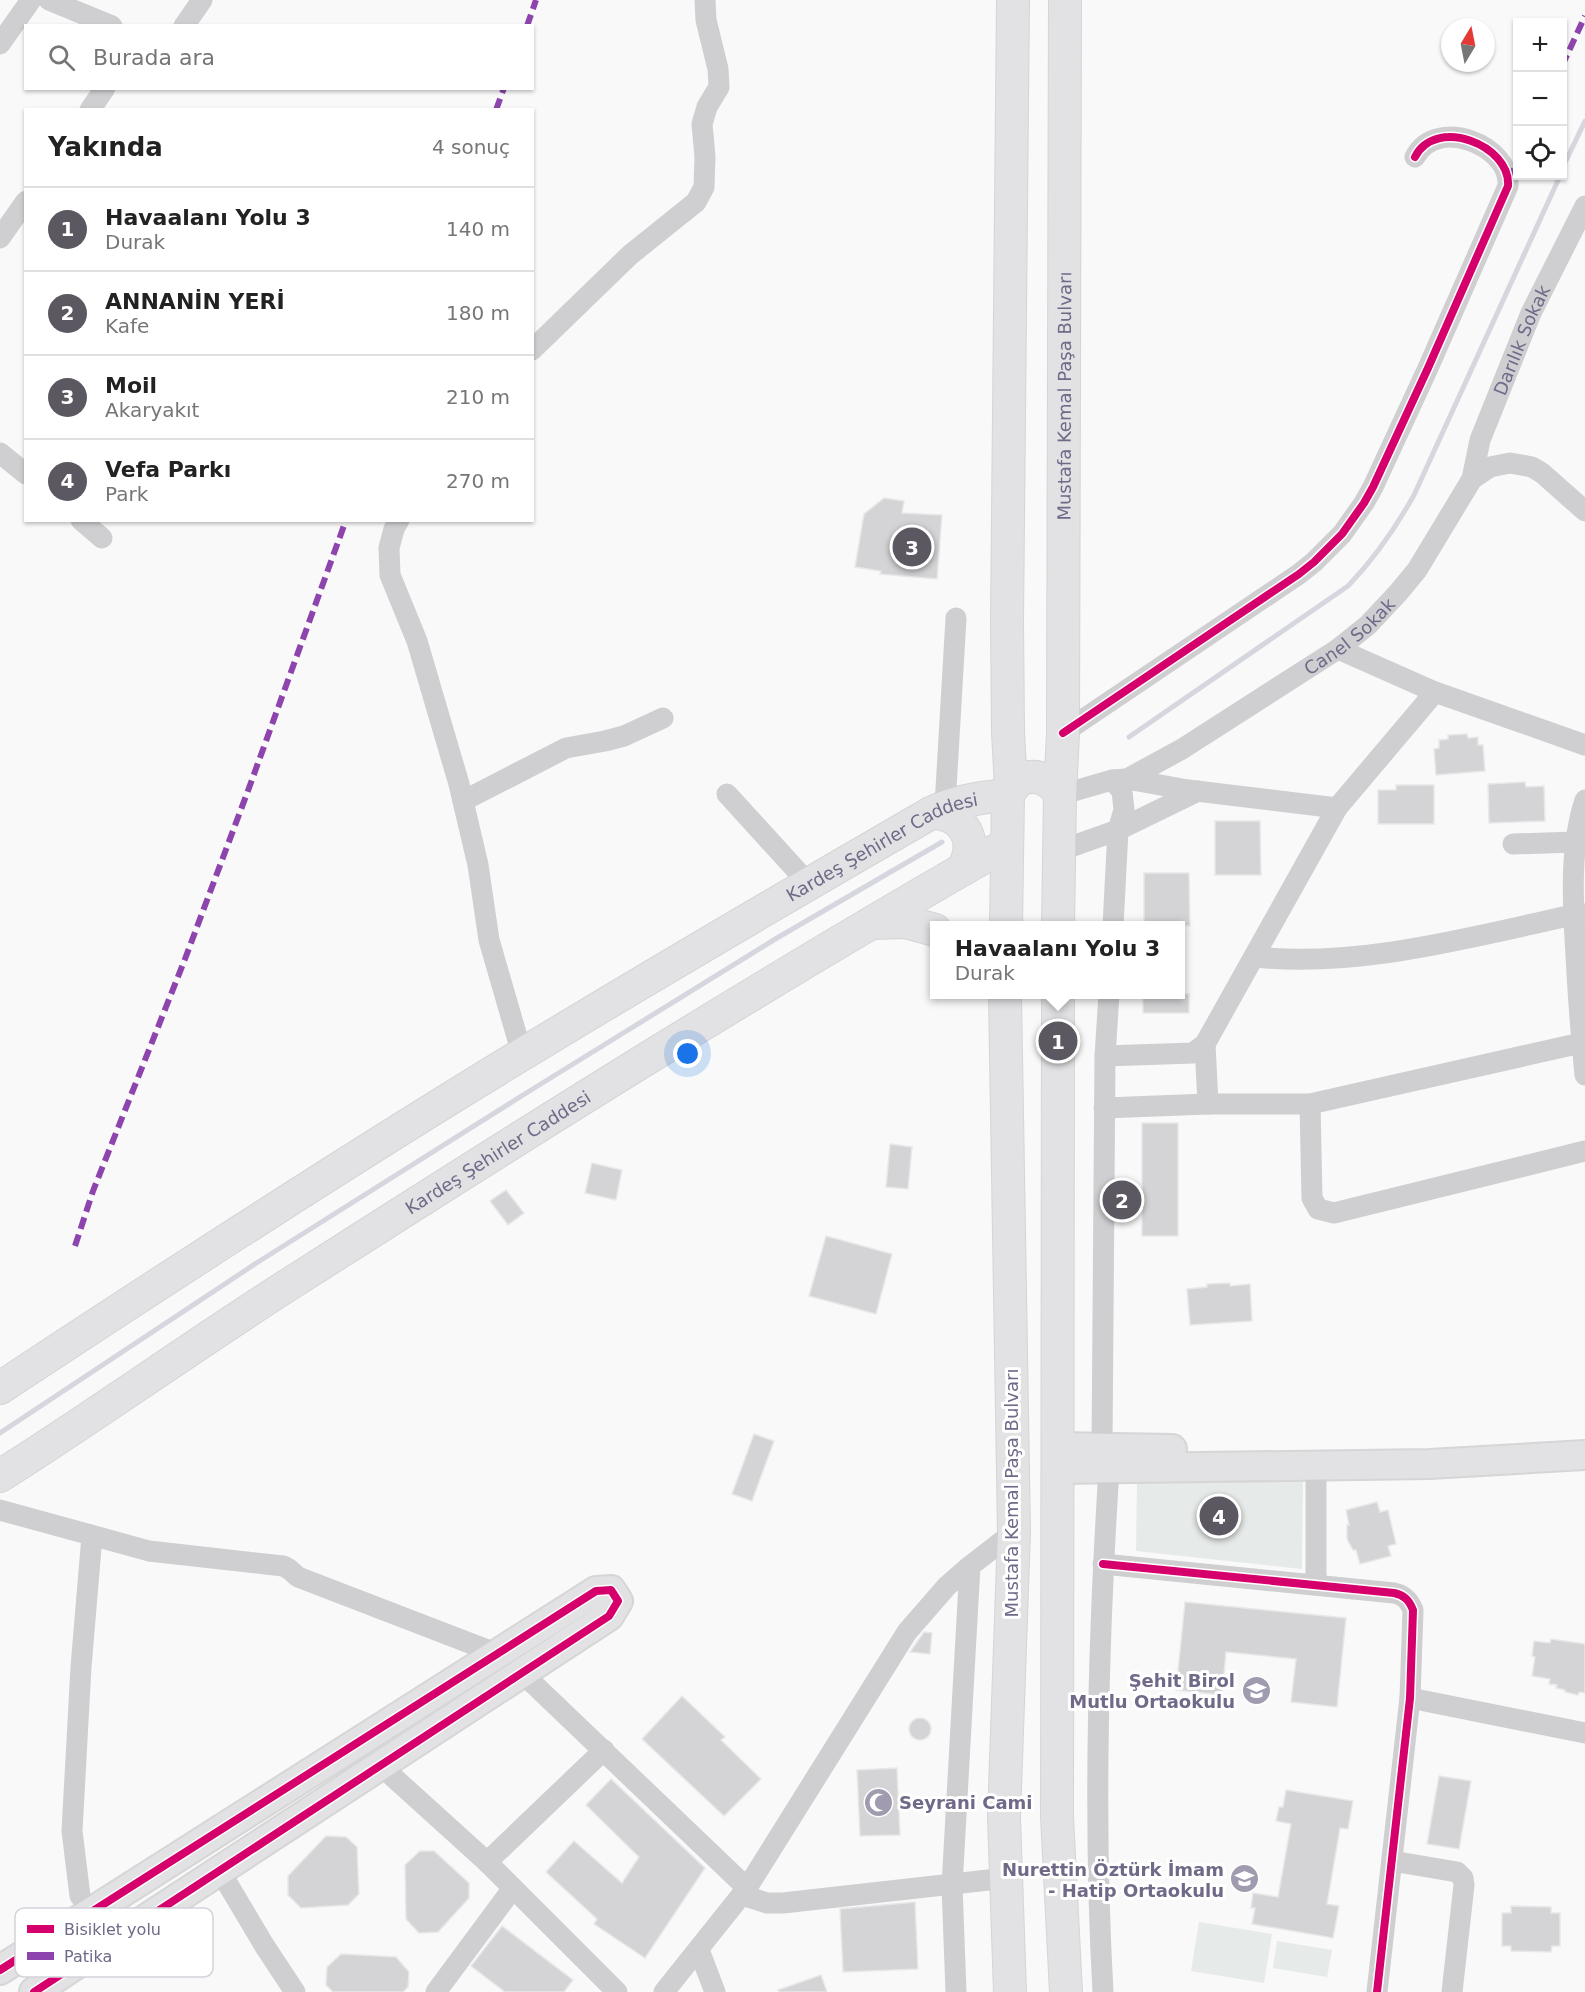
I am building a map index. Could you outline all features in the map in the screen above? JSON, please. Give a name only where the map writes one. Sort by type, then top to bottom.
[{"type":"main road","points":[[1006,921],[1009,791],[1007,622],[1013,0]]},
{"type":"main road","name":"Mustafa Kemal Paşa Bulvarı","points":[[1060,794],[1063,733],[1065,0]]},
{"type":"main road","points":[[1009,791],[1023,778],[1037,777],[1050,783],[1060,794],[1058,921]]},
{"type":"main road","name":"Kardeş Şehirler Caddesi","points":[[0,1388],[185,1266],[647,978],[938,810],[1009,791]]},
{"type":"main road","points":[[938,810],[939,813],[954,819],[965,831],[970,846],[967,863],[962,870]]},
{"type":"main road","points":[[1007,847],[1018,857],[1035,860],[1048,855],[1059,844]]},
{"type":"main road","name":"Kardeş Şehirler Caddesi","points":[[0,1476],[316,1267],[645,1060],[962,870],[1007,847]]},
{"type":"main road","points":[[873,923],[906,922],[930,929]]},
{"type":"main road","name":"Mustafa Kemal Paşa Bulvarı","points":[[1004,999],[1014,1532],[1004,1817],[1010,1992]]},
{"type":"main road","points":[[1058,999],[1057,1817],[1066,1992]]},
{"type":"street","points":[[0,44],[31,0]]},
{"type":"street","points":[[49,0],[107,24]]},
{"type":"street","points":[[185,24],[202,0]]},
{"type":"street","points":[[534,348],[630,255],[696,202],[704,187],[705,157],[702,124],[707,107],[719,87],[706,20],[705,0]]},
{"type":"street","points":[[91,108],[104,90]]},
{"type":"street","points":[[1063,733],[1299,574],[1342,534],[1364,503],[1428,368],[1508,186],[1508,175],[1498,161],[1483,147],[1466,140],[1455,137],[1435,138],[1422,146],[1415,157]]},
{"type":"street","points":[[0,238],[24,204]]},
{"type":"street","name":"Darılık Sokak","points":[[1472,479],[1480,440],[1531,314],[1585,206]]},
{"type":"street","points":[[0,453],[24,472]]},
{"type":"street","name":"Canel Sokak","points":[[1060,794],[1119,780],[1182,749],[1338,649],[1378,615],[1417,570],[1472,479],[1490,467],[1500,464],[1521,464],[1542,473],[1585,511]]},
{"type":"street","points":[[83,522],[102,538]]},
{"type":"street","points":[[398,522],[389,548],[390,575],[417,640],[463,801],[478,865],[489,940],[522,1054]]},
{"type":"street","points":[[938,810],[956,618]]},
{"type":"street","points":[[1338,649],[1435,692],[1585,745]]},
{"type":"street","points":[[1105,1056],[1192,1053],[1205,1044],[1337,808],[1435,692]]},
{"type":"street","points":[[463,801],[566,747],[624,736],[663,718]]},
{"type":"street","points":[[1182,749],[1176,766],[1178,779],[1193,790]]},
{"type":"street","points":[[1113,921],[1118,830],[1124,810],[1119,780],[1337,808]]},
{"type":"street","points":[[1059,844],[1118,830],[1193,790]]},
{"type":"street","points":[[727,794],[809,884]]},
{"type":"street","points":[[1585,800],[1576,842],[1581,1043],[1585,1075]]},
{"type":"street","points":[[1513,844],[1576,842]]},
{"type":"street","points":[[1254,957],[1280,960],[1340,958],[1441,943],[1579,914]]},
{"type":"street","points":[[1103,1992],[1097,1819],[1099,1643],[1105,1458],[1104,1108],[1109,999]]},
{"type":"street","points":[[1104,1108],[1208,1104],[1310,1104],[1581,1043]]},
{"type":"street","points":[[1205,1044],[1208,1104]]},
{"type":"street","points":[[1310,1104],[1312,1198],[1317,1209],[1334,1213],[1585,1150]]},
{"type":"street","points":[[1105,1458],[1249,1451],[1585,1442]]},
{"type":"street","points":[[1058,1458],[1316,1466],[1430,1464],[1585,1455]]},
{"type":"street","points":[[1316,1466],[1316,1585]]},
{"type":"street","points":[[0,1510],[149,1551],[283,1566],[298,1577],[498,1654]]},
{"type":"street","points":[[663,1992],[744,1892],[907,1632],[947,1586],[1014,1532]]},
{"type":"street","points":[[80,1896],[72,1831],[81,1667],[92,1536]]},
{"type":"street","points":[[1103,1564],[1394,1593],[1406,1598],[1413,1610],[1410,1698],[1377,1992]]},
{"type":"street","points":[[956,1992],[952,1886],[970,1566]]},
{"type":"street","points":[[98,1908],[596,1591],[611,1590],[618,1601],[609,1616],[163,1908]]},
{"type":"street","points":[[522,1673],[604,1750],[744,1892],[767,1903],[952,1886],[1006,1878]]},
{"type":"street","points":[[1410,1698],[1585,1733]]},
{"type":"street","points":[[487,1862],[604,1750]]},
{"type":"street","points":[[381,1766],[487,1862],[617,1992]]},
{"type":"street","points":[[1392,1861],[1457,1872],[1463,1878],[1452,1992]]},
{"type":"street","points":[[220,1871],[295,1992]]},
{"type":"street","points":[[436,1992],[513,1888]]},
{"type":"street","points":[[699,1950],[715,1992]]},
{"type":"street","points":[[0,1970],[15,1960]]},
{"type":"street","points":[[34,1992],[57,1977]]},
{"type":"shaded area","points":[[1137,1481],[1303,1481],[1302,1569],[1136,1551]]},
{"type":"shaded area","points":[[1199,1922],[1272,1934],[1264,1983],[1191,1971]]},
{"type":"shaded area","points":[[1277,1941],[1332,1950],[1327,1977],[1273,1968]]},
{"type":"building","points":[[884,498],[904,501],[902,513],[942,515],[937,579],[880,574],[881,571],[855,567],[864,514]]},
{"type":"building","points":[[1467,734],[1468,738],[1478,737],[1478,745],[1483,745],[1485,771],[1436,775],[1434,749],[1439,748],[1439,740],[1448,739],[1448,735]]},
{"type":"building","points":[[1525,782],[1526,787],[1544,786],[1545,821],[1489,823],[1488,784]]},
{"type":"building","points":[[1396,785],[1434,785],[1434,824],[1378,824],[1378,790],[1396,790]]},
{"type":"building","points":[[1215,821],[1260,821],[1261,875],[1215,875]]},
{"type":"building","points":[[1144,873],[1189,873],[1190,926],[1185,926],[1185,921],[1144,921]]},
{"type":"building","points":[[1185,994],[1189,994],[1189,1013],[1143,1013],[1143,999],[1185,999]]},
{"type":"building","points":[[1142,1123],[1178,1123],[1178,1236],[1142,1236]]},
{"type":"building","points":[[890,1144],[912,1147],[908,1189],[886,1187]]},
{"type":"building","points":[[592,1163],[622,1170],[616,1200],[585,1193]]},
{"type":"building","points":[[506,1190],[524,1213],[508,1225],[490,1201]]},
{"type":"building","points":[[826,1236],[892,1254],[876,1314],[809,1296]]},
{"type":"building","points":[[1230,1283],[1230,1286],[1250,1284],[1252,1321],[1190,1325],[1187,1289],[1207,1287],[1207,1284]]},
{"type":"building","points":[[754,1434],[774,1441],[752,1501],[732,1494]]},
{"type":"building","points":[[1377,1502],[1380,1512],[1388,1510],[1396,1544],[1388,1546],[1391,1556],[1360,1564],[1356,1550],[1353,1550],[1347,1539],[1347,1525],[1349,1525],[1346,1510]]},
{"type":"building","points":[[1185,1602],[1346,1618],[1337,1707],[1291,1702],[1296,1659],[1226,1652],[1222,1695],[1176,1690]]},
{"type":"building","points":[[924,1632],[932,1633],[930,1654],[910,1652]]},
{"type":"building","points":[[1551,1639],[1585,1644],[1585,1693],[1579,1692],[1578,1695],[1565,1692],[1565,1690],[1556,1688],[1557,1685],[1549,1684],[1550,1679],[1532,1676],[1535,1657],[1532,1656],[1534,1641],[1550,1643]]},
{"type":"building","points":[[682,1696],[725,1737],[721,1740],[761,1779],[724,1816],[642,1739]]},
{"type":"building","points":[[920,1718],[928,1721],[931,1729],[928,1737],[920,1740],[912,1737],[909,1729],[912,1721]]},
{"type":"building","name":"Seyrani Cami","points":[[897,1768],[900,1835],[860,1836],[857,1770]]},
{"type":"building","points":[[1439,1776],[1471,1781],[1459,1849],[1427,1844]]},
{"type":"building","points":[[611,1779],[705,1868],[645,1958],[594,1924],[597,1919],[546,1872],[574,1841],[622,1883],[639,1857],[586,1805]]},
{"type":"building","points":[[1286,1790],[1353,1801],[1348,1829],[1340,1828],[1327,1904],[1339,1906],[1333,1938],[1252,1924],[1255,1908],[1251,1908],[1253,1893],[1278,1897],[1291,1824],[1276,1821],[1279,1807],[1283,1807]]},
{"type":"building","points":[[326,1836],[346,1837],[357,1847],[359,1894],[348,1905],[301,1908],[288,1895],[288,1876]]},
{"type":"building","points":[[420,1851],[434,1851],[469,1883],[469,1898],[438,1932],[419,1933],[406,1919],[405,1865]]},
{"type":"building","points":[[915,1902],[918,1969],[843,1972],[840,1909]]},
{"type":"building","points":[[1511,1906],[1551,1907],[1551,1913],[1560,1913],[1560,1946],[1552,1946],[1551,1952],[1511,1951],[1511,1946],[1502,1946],[1502,1913],[1511,1913]]},
{"type":"building","points":[[502,1926],[573,1980],[564,1992],[505,1992],[471,1966]]},
{"type":"building","points":[[341,1954],[396,1957],[409,1972],[408,1987],[403,1992],[333,1992],[326,1985],[327,1967]]},
{"type":"building","points":[[821,1975],[827,1992],[779,1992],[778,1990]]},
{"type":"waterway","points":[[1567,159],[1585,121]]},
{"type":"waterway","points":[[1129,737],[1348,586],[1376,554],[1414,495],[1558,180]]},
{"type":"waterway","points":[[0,1433],[258,1262],[523,1095],[777,938],[942,842]]},
{"type":"marked path","points":[[528,24],[536,0]]},
{"type":"marked path","points":[[1567,55],[1585,16]]},
{"type":"marked path","points":[[497,108],[503,90]]},
{"type":"marked path","points":[[1509,180],[1513,172]]},
{"type":"marked path","points":[[75,1246],[93,1191],[185,959],[249,788],[345,522]]},
{"type":"cycle path","points":[[1063,733],[1299,574],[1342,534],[1364,503],[1428,368],[1508,186],[1506,171],[1498,158],[1485,148],[1470,141],[1454,137],[1439,138],[1425,145],[1415,157]]},
{"type":"cycle path","points":[[1103,1564],[1394,1593],[1406,1598],[1410,1603],[1413,1610],[1410,1698],[1377,1992]]},
{"type":"cycle path","points":[[97,1908],[596,1591],[611,1590],[618,1601],[609,1616],[162,1908]]},
{"type":"cycle path","points":[[0,1970],[15,1960]]},
{"type":"cycle path","points":[[34,1992],[57,1977]]},
{"type":"place","name":"Moil","points":[[912,547]]},
{"type":"place","name":"Havaalanı Yolu 3","points":[[1058,1041]]},
{"type":"place","name":"ANNANİN YERİ","points":[[1122,1200]]},
{"type":"place","name":"Vefa Parkı","points":[[1219,1516]]},
{"type":"place","name":"Şehit Birol Mutlu Ortaokulu","points":[[1256,1690]]},
{"type":"place","name":"Seyrani Cami","points":[[878,1802]]},
{"type":"place","name":"Nurettin Öztürk İmam - Hatip Ortaokulu","points":[[1245,1879]]}]
